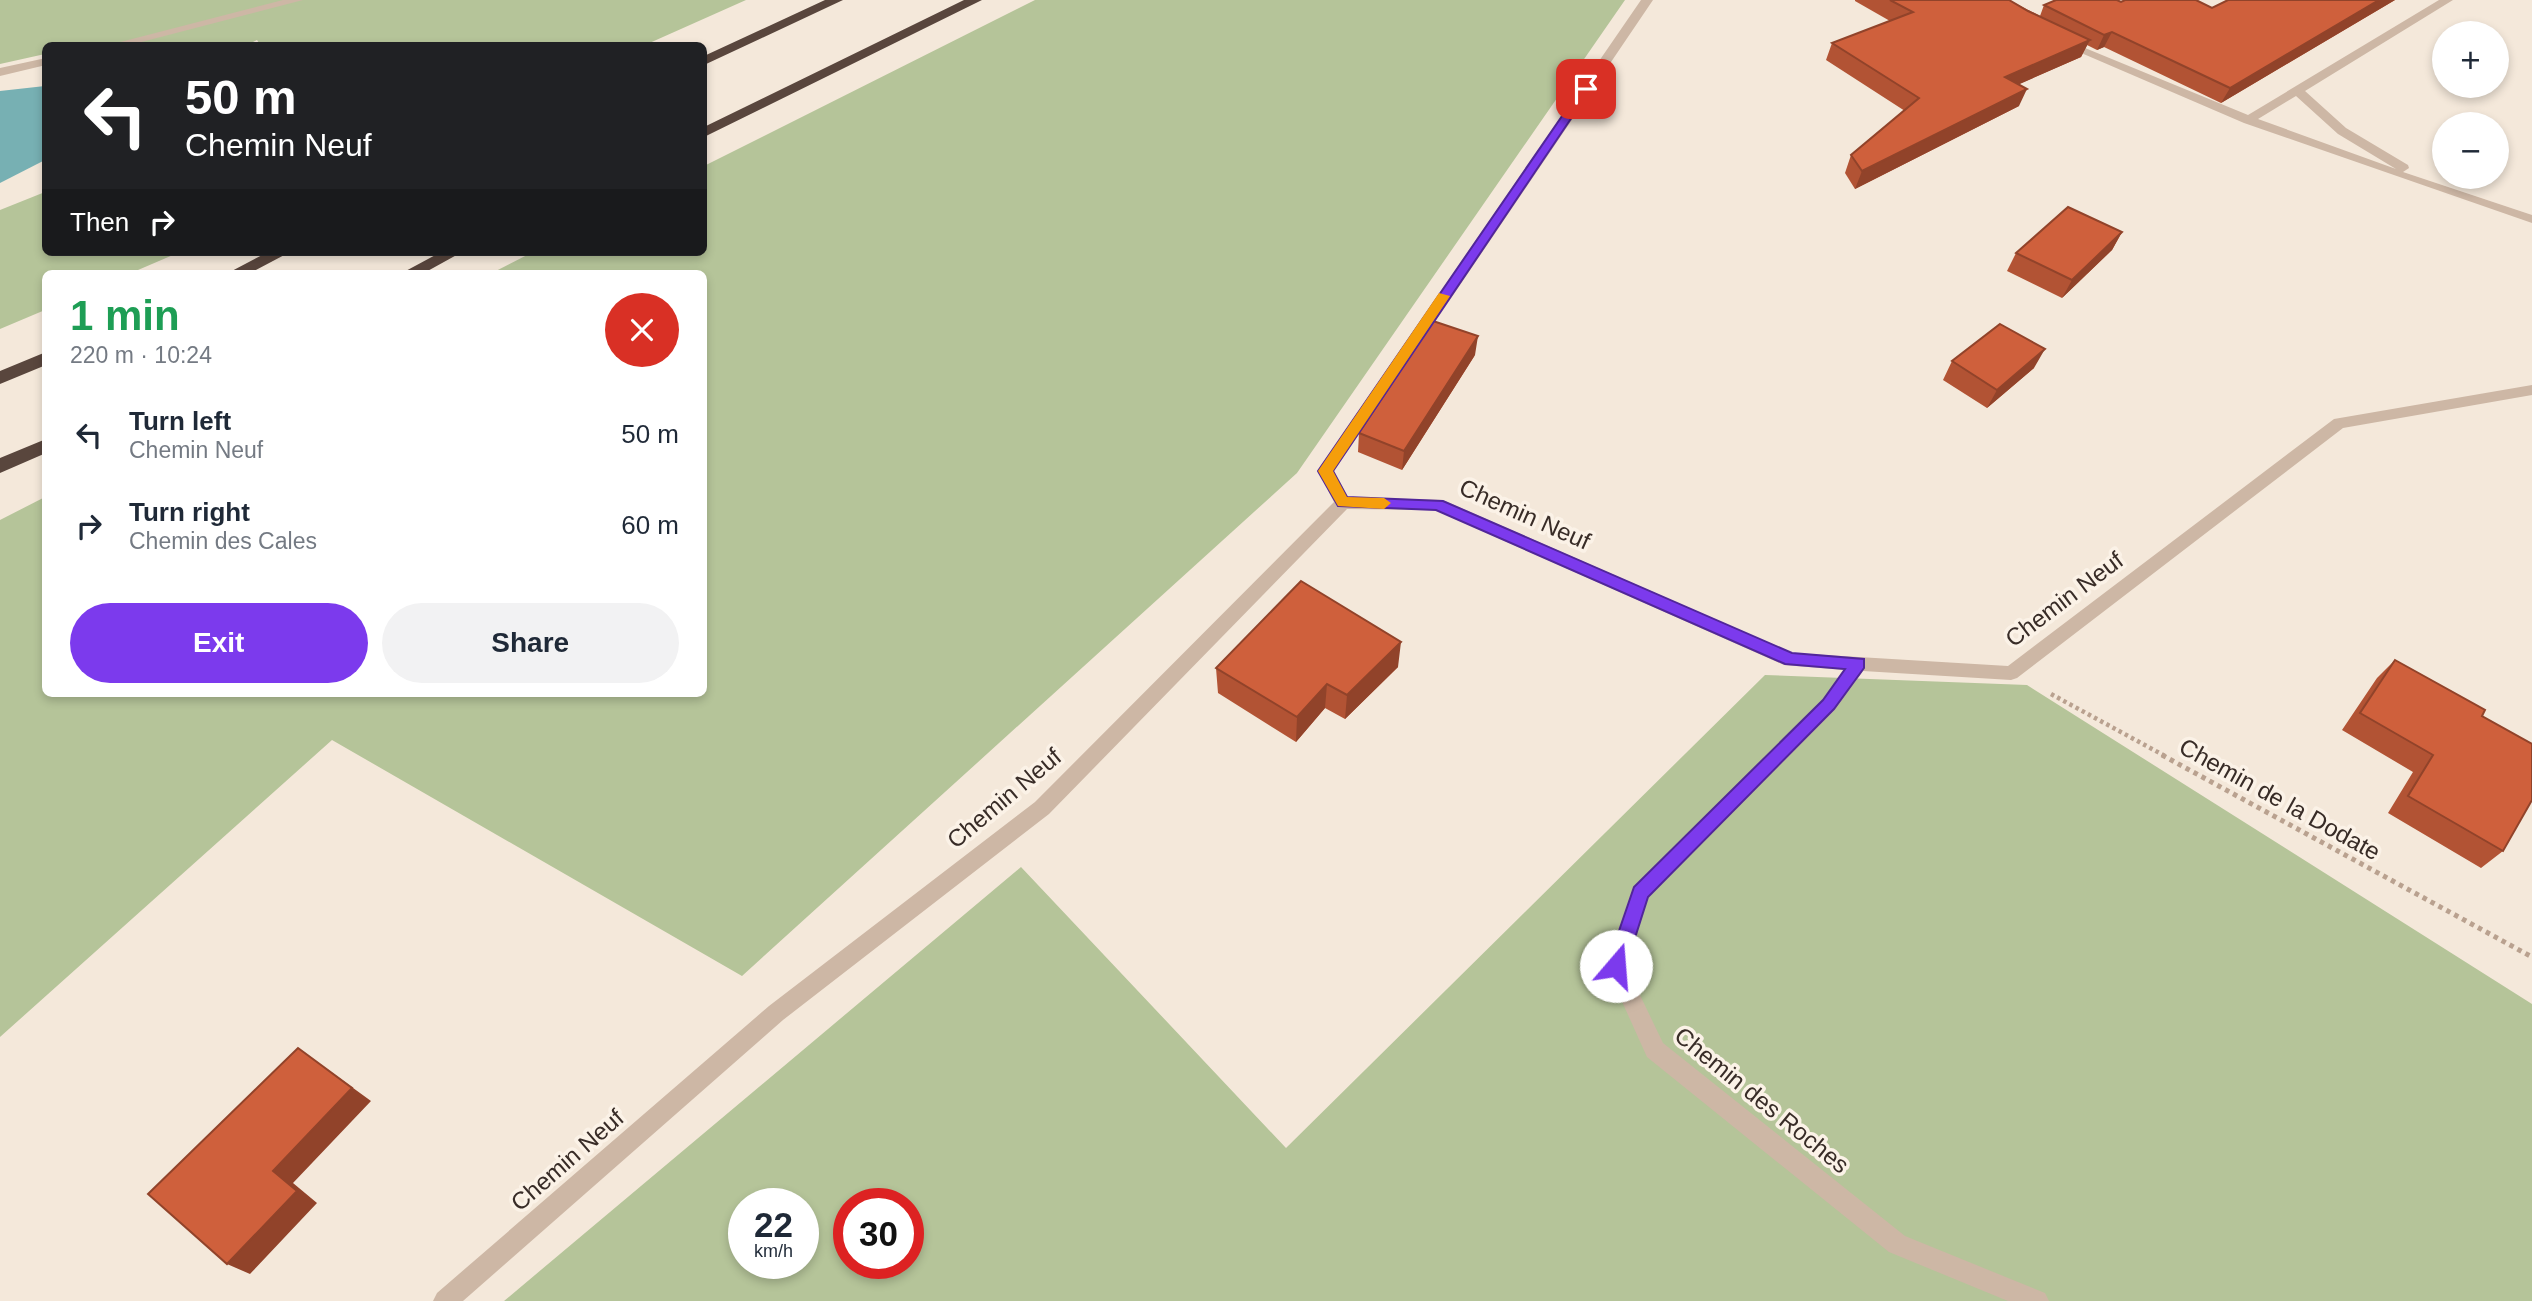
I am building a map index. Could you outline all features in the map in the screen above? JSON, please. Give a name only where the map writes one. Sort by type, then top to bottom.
[{"type":"highway","points":[[707,60],[836,0]]},
{"type":"highway","points":[[707,132],[975,0]]},
{"type":"highway","points":[[243,270],[273,256]]},
{"type":"highway","points":[[416,270],[446,256]]},
{"type":"highway","points":[[0,378],[42,360]]},
{"type":"highway","points":[[0,466],[42,447]]},
{"type":"street","points":[[126,42],[297,0]]},
{"type":"street","points":[[1343,503],[1326,471],[1647,0]]},
{"type":"street","points":[[2248,120],[2447,0]]},
{"type":"street","points":[[2055,40],[2177,94],[2432,187]]},
{"type":"street","points":[[0,72],[42,62]]},
{"type":"street","points":[[2297,90],[2342,131],[2432,186]]},
{"type":"street","points":[[2439,189],[2532,219]]},
{"type":"street","name":"Chemin Neuf","points":[[445,1301],[776,1013],[1041,808],[1343,503],[1437,504],[1790,660],[2011,673],[2339,422],[2532,390]]},
{"type":"street","name":"Chemin des Roches","points":[[1858,664],[1829,705],[1640,893],[1616,966],[1656,1050],[1897,1244],[2037,1301]]},
{"type":"path","name":"Chemin de la Dodate","points":[[2011,673],[2532,957]]},
{"type":"green space","points":[[0,0],[746,0],[652,42],[42,42],[42,55],[0,64]]},
{"type":"green space","points":[[1035,0],[1625,0],[1297,473],[742,976],[332,740],[0,1037],[0,520],[42,499],[42,697],[707,697],[707,270],[498,270],[525,256],[707,256],[707,164]]},
{"type":"green space","points":[[42,193],[42,256],[171,256],[138,270],[42,270],[42,311],[0,329],[0,210]]},
{"type":"green space","points":[[1765,675],[2027,685],[2532,1004],[2532,1301],[504,1301],[1021,867],[1286,1148]]},
{"type":"water","points":[[42,86],[42,162],[0,183],[0,91]]},
{"type":"building","points":[[1890,0],[2009,0],[2090,40],[2005,77],[2027,89],[1862,171],[1851,155],[1919,98],[1832,43],[1913,12]]},
{"type":"building","points":[[2056,0],[2196,0],[2212,8],[2228,0],[2379,0],[2230,88],[2112,32],[2104,35],[2044,5]]},
{"type":"building","points":[[2068,207],[2122,232],[2072,280],[2016,253]]},
{"type":"building","points":[[1433,321],[1478,336],[1404,451],[1359,433]]},
{"type":"building","points":[[2000,324],[2045,349],[1997,390],[1952,361]]},
{"type":"building","points":[[1301,581],[1401,642],[1347,695],[1327,684],[1297,717],[1216,668]]},
{"type":"building","points":[[2395,660],[2485,710],[2482,716],[2532,744],[2532,800],[2503,851],[2408,796],[2433,755],[2360,713]]},
{"type":"building","points":[[298,1048],[352,1088],[273,1171],[297,1191],[227,1264],[148,1194]]},
{"type":"slow traffic","points":[[1384,503],[1343,503],[1326,471],[1443,296]]},
{"type":"route","points":[[1586,89],[1326,471],[1343,503],[1437,504],[1790,660],[1858,664],[1829,705],[1640,893],[1616,966]]}]
